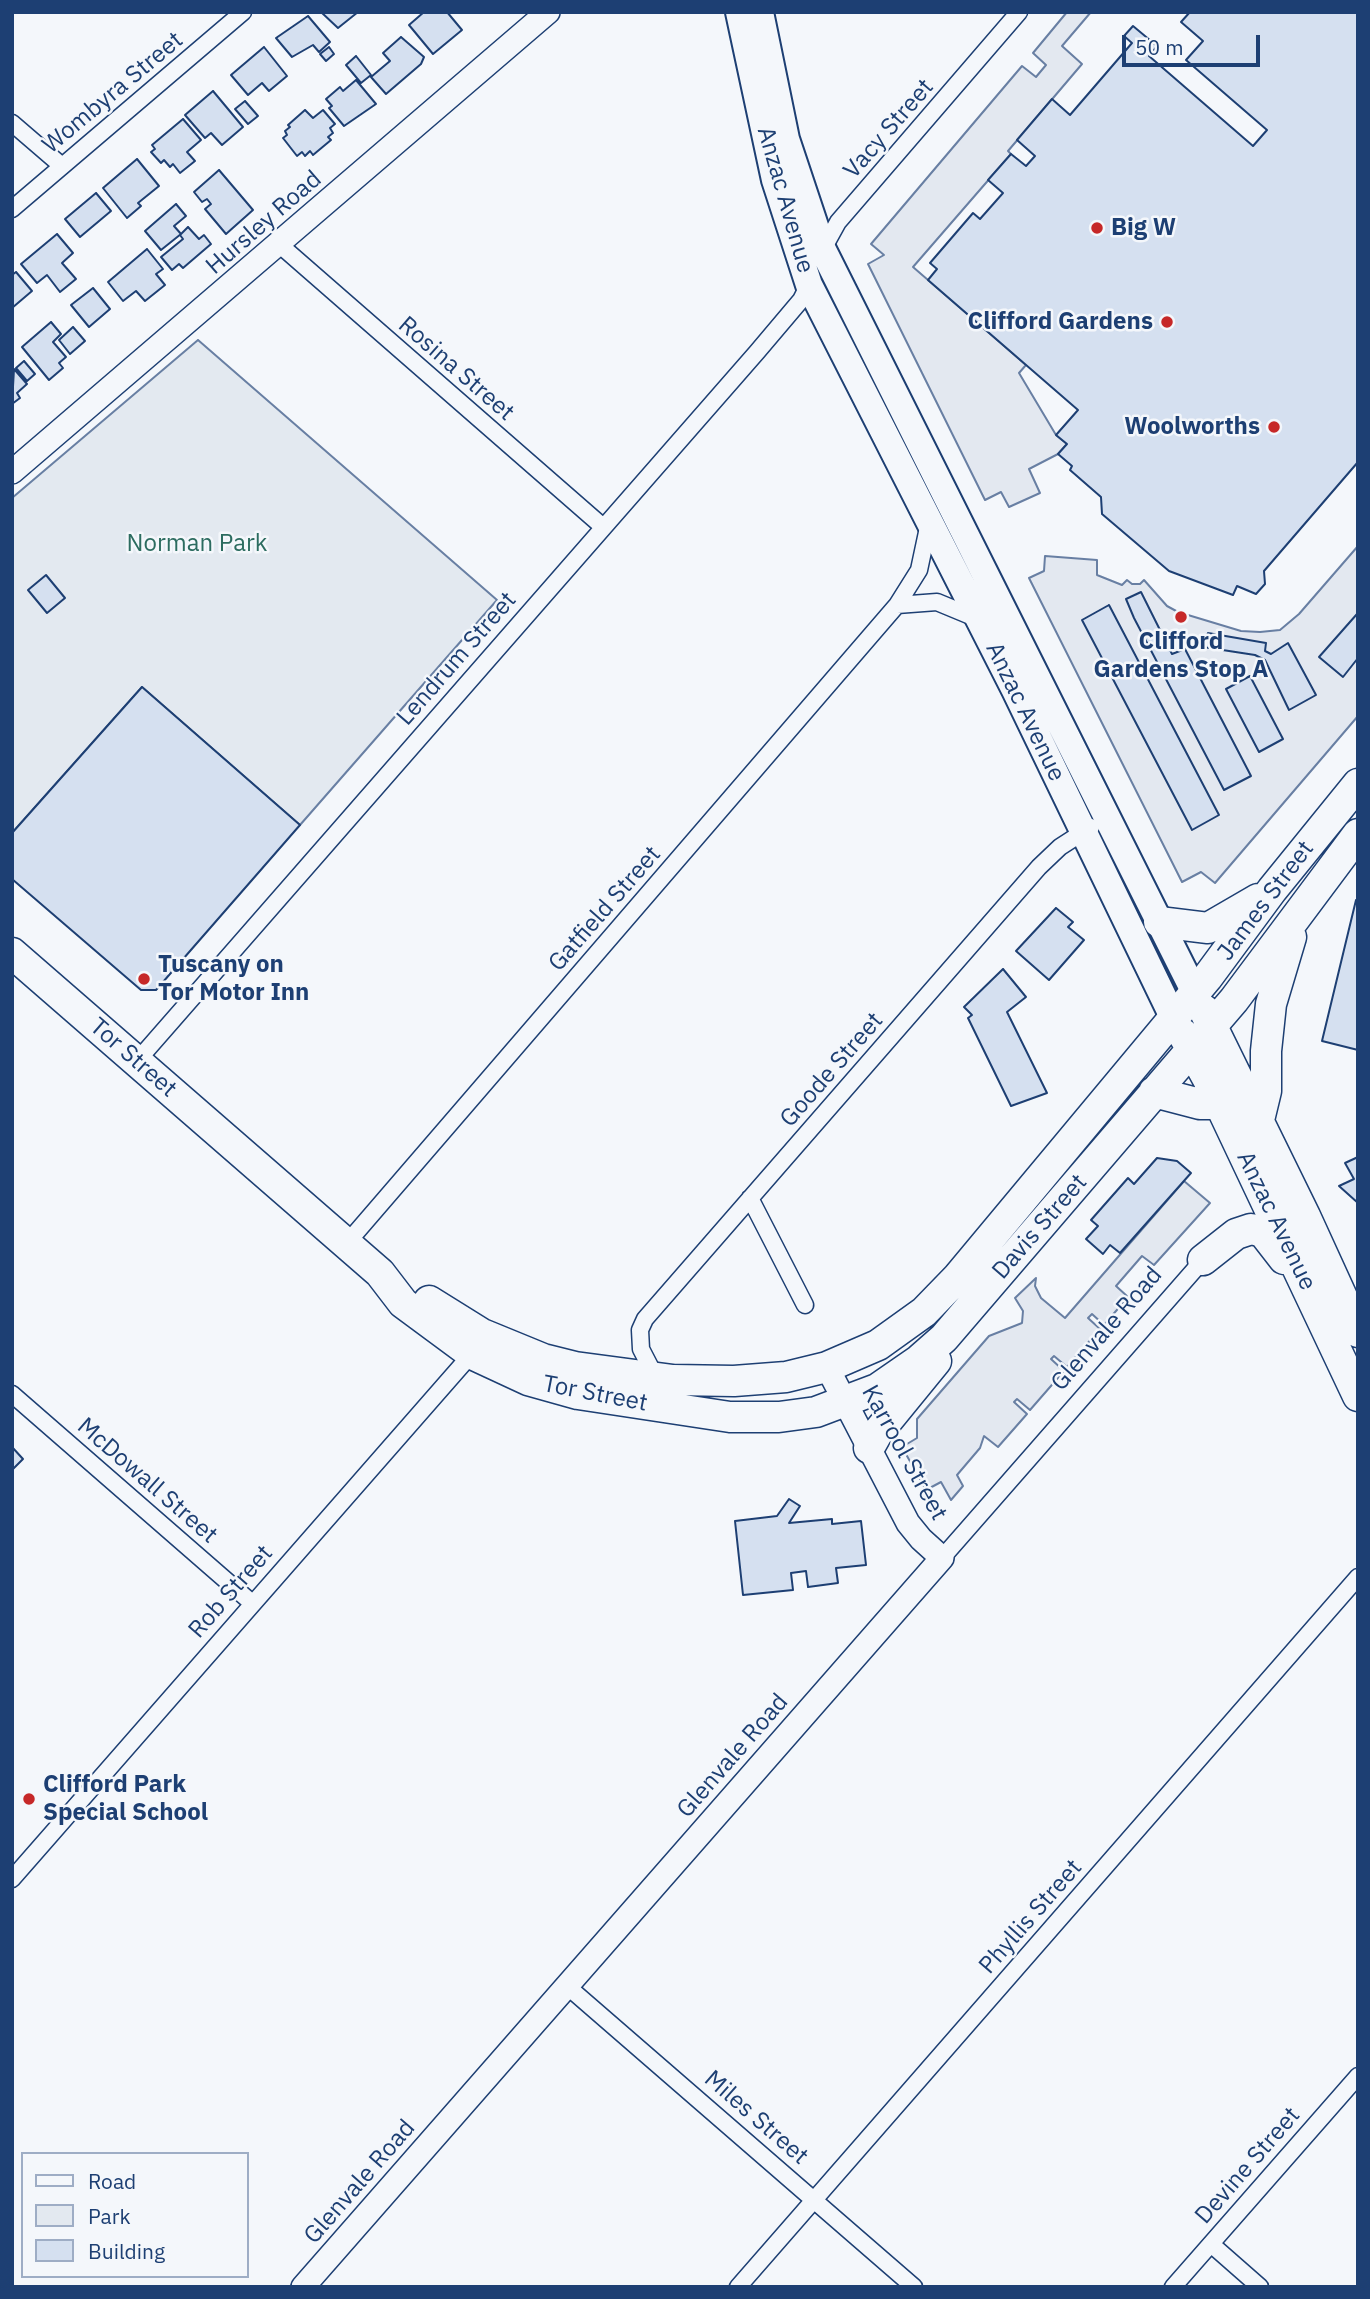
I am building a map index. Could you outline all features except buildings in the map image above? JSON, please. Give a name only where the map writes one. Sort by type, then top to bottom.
[{"type":"highway","name":"James Street","points":[[1174,1019],[1358,783]]},
{"type":"highway","name":"James Street","points":[[1212,1025],[1358,834]]},
{"type":"highway","points":[[1159,922],[1208,928],[1272,890]]},
{"type":"highway","points":[[1258,1120],[1266,1091],[1271,1004],[1297,916]]},
{"type":"highway","name":"Tor Street","points":[[12,953],[380,1272],[412,1289],[458,1321],[479,1345],[528,1380],[578,1394],[730,1417],[792,1416],[816,1412],[846,1402]]},
{"type":"highway","name":"Anzac Avenue","points":[[1195,993],[1358,1332]]},
{"type":"highway","name":"Anzac Avenue","points":[[1174,1019],[1220,1104],[1358,1396]]},
{"type":"highway","name":"Davis Street","points":[[827,1367],[878,1345],[924,1312],[957,1278],[1174,1019]]},
{"type":"highway","name":"Davis Street","points":[[846,1402],[893,1379],[944,1338],[1212,1025]]},
{"type":"highway","points":[[1154,1092],[1200,1104],[1220,1104]]},
{"type":"highway","points":[[1203,1260],[1236,1234],[1251,1229],[1263,1231],[1312,1295]]},
{"type":"highway","points":[[869,1448],[878,1432],[934,1366],[944,1338]]},
{"type":"highway","name":"Tor Street","points":[[479,1345],[575,1367],[656,1378],[762,1380],[827,1367]]},
{"type":"main road","name":"Anzac Avenue","points":[[739,12],[775,180],[809,285],[1084,831],[1174,1019]]},
{"type":"main road","name":"Anzac Avenue","points":[[760,12],[786,139],[822,250],[1195,993]]},
{"type":"street","name":"Wombyra Street","points":[[12,209],[243,12]]},
{"type":"street","name":"Hursley Road","points":[[12,472],[280,245],[548,12]]},
{"type":"street","name":"Vacy Street","points":[[809,285],[822,250],[842,217],[1019,12]]},
{"type":"street","points":[[12,123],[62,166]]},
{"type":"street","name":"Rosina Street","points":[[280,245],[602,527]]},
{"type":"street","name":"Lendrum Street","points":[[137,1061],[757,352],[797,305],[809,285]]},
{"type":"street","name":"Gatfield Street","points":[[347,1243],[897,605],[919,570],[929,523]]},
{"type":"street","points":[[897,605],[937,602],[978,619]]},
{"type":"street","name":"Goode Street","points":[[656,1378],[641,1349],[640,1330],[645,1319],[1039,867],[1060,847],[1108,817]]},
{"type":"street","points":[[750,1198],[806,1306]]},
{"type":"street","name":"Glenvale Road","points":[[303,2287],[1203,1260]]},
{"type":"street","name":"Rob Street","points":[[12,1879],[479,1345]]},
{"type":"street","name":"Karrool Street","points":[[827,1367],[908,1522],[942,1558]]},
{"type":"street","name":"McDowall Street","points":[[12,1394],[252,1603]]},
{"type":"street","name":"Phyllis Street","points":[[738,2287],[1358,1577]]},
{"type":"street","name":"Miles Street","points":[[567,1986],[914,2287]]},
{"type":"street","name":"Devine Street","points":[[1173,2287],[1358,2076]]},
{"type":"street","points":[[1211,2244],[1260,2287]]},
{"type":"green space","name":"Norman Park","points":[[198,340],[497,600],[300,825],[142,687],[12,833],[12,498]]},
{"type":"shaded area","points":[[1067,12],[1091,12],[1062,46],[1082,64],[1008,151],[1011,154],[913,267],[1026,365],[1019,373],[1056,435],[1067,444],[1058,454],[1029,469],[1040,493],[1009,507],[1001,492],[985,500],[868,264],[884,255],[871,244],[1022,66],[1036,77],[1046,65],[1033,53]]},
{"type":"shaded area","points":[[1358,546],[1358,716],[1215,883],[1201,872],[1182,882],[1029,578],[1044,571],[1045,556],[1097,560],[1097,575],[1122,585],[1127,580],[1132,584],[1140,584],[1144,580],[1167,606],[1178,612],[1241,631],[1260,632],[1280,630],[1299,614]]},
{"type":"shaded area","points":[[1184,1181],[1210,1203],[1154,1265],[1142,1256],[1116,1286],[1128,1297],[1104,1325],[1092,1314],[1088,1318],[1100,1329],[1067,1367],[1054,1356],[1051,1359],[1064,1371],[1030,1410],[1017,1399],[1014,1402],[1027,1414],[998,1447],[984,1436],[980,1448],[957,1475],[963,1486],[951,1500],[941,1482],[926,1490],[902,1447],[917,1438],[917,1419],[989,1336],[1022,1323],[1023,1311],[1015,1298],[1036,1278],[1035,1286],[1041,1298],[1065,1318]]},
{"type":"place","name":"Big W","points":[[1097,228]]},
{"type":"place","name":"Clifford Gardens","points":[[1167,322]]},
{"type":"place","name":"Woolworths","points":[[1274,427]]},
{"type":"place","name":"Clifford Gardens Stop A","points":[[1181,617]]},
{"type":"place","name":"Tuscany on Tor Motor Inn","points":[[144,979]]},
{"type":"place","name":"Clifford Park Special School","points":[[29,1799]]}]
